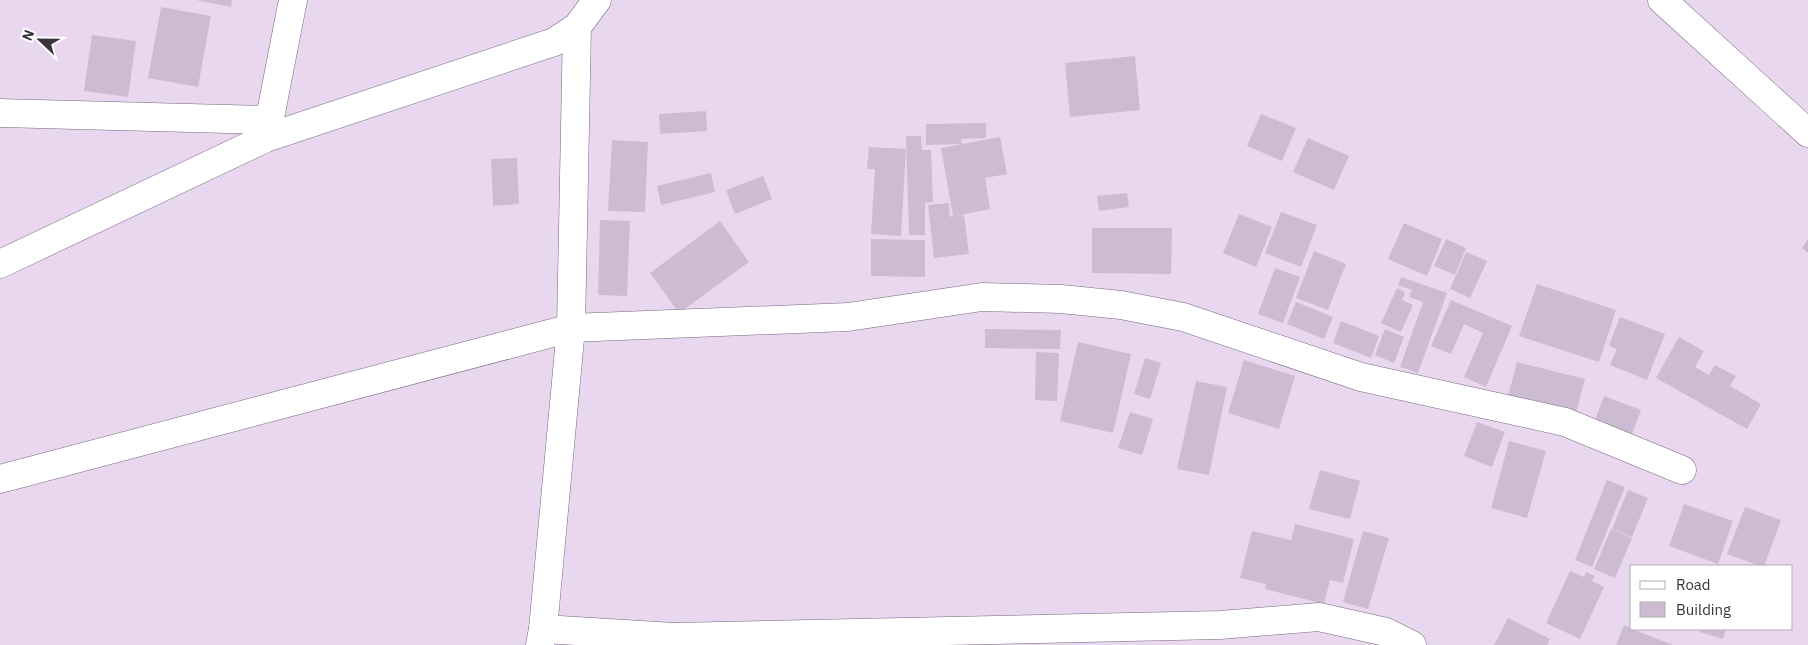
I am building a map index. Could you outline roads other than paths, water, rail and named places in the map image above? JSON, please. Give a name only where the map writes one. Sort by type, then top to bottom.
[{"type":"street","points":[[268,129],[294,0]]},
{"type":"street","points":[[0,264],[268,129],[527,52],[554,42],[577,27],[597,0]]},
{"type":"street","points":[[1662,0],[1808,132]]},
{"type":"street","points":[[577,27],[571,328],[542,637],[674,641],[1220,625],[1319,617],[1386,632],[1412,645]]},
{"type":"street","points":[[0,113],[268,129]]},
{"type":"street","points":[[0,479],[571,328],[848,317],[982,298],[1061,299],[1121,305],[1183,317],[1361,376],[1565,422],[1682,470]]}]
